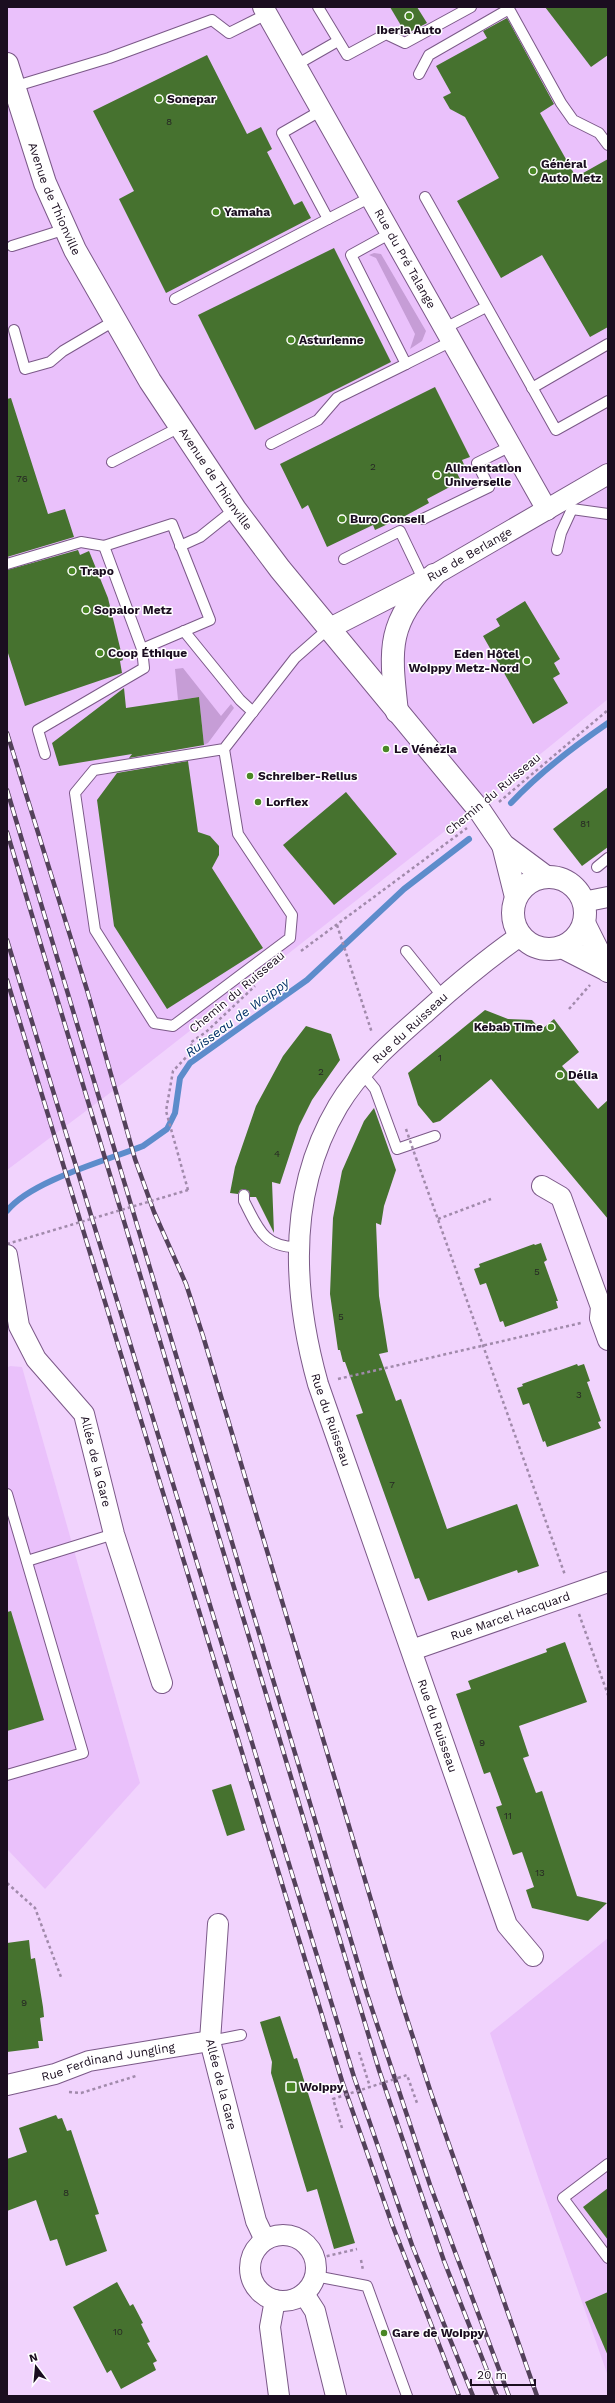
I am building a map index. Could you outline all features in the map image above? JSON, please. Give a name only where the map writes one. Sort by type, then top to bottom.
[{"type":"main road","name":"Avenue de Thionville","points":[[7,64],[13,87],[45,183],[66,229],[114,321],[180,427],[235,509],[328,629],[484,816],[503,845],[516,896]]},
{"type":"main road","points":[[397,712],[392,664],[393,643],[396,627],[414,596],[429,578]]},
{"type":"main road","name":"Avenue de Thionville","points":[[503,845],[546,877]]},
{"type":"main road","points":[[584,924],[571,942],[562,947],[541,949],[531,945],[520,936],[514,925],[512,913],[516,896],[528,882],[546,877],[561,878],[570,884],[578,892],[584,902],[584,924],[607,970]]},
{"type":"main road","points":[[562,947],[607,970]]},
{"type":"street","name":"Rue du Pré Talange","points":[[265,10],[547,510]]},
{"type":"street","name":"Rue de Berlange","points":[[328,629],[429,578],[547,510],[569,504],[608,474]]},
{"type":"street","points":[[584,902],[608,897]]},
{"type":"street","name":"Rue du Ruisseau","points":[[520,936],[443,997],[379,1054],[338,1106],[317,1149],[303,1195],[298,1247],[301,1303],[307,1345],[318,1384],[507,1925],[533,1956]]},
{"type":"street","points":[[542,1186],[561,1197],[601,1307],[600,1318],[608,1340]]},
{"type":"street","name":"Allée de la Gare","points":[[7,1256],[19,1326],[36,1359],[84,1414],[114,1534],[162,1682]]},
{"type":"street","name":"Rue Marcel Hacquard","points":[[412,1650],[608,1582]]},
{"type":"street","name":"Allée de la Gare","points":[[218,1924],[210,2041],[256,2221],[265,2240]]},
{"type":"street","name":"Rue Ferdinand Jungling","points":[[7,2085],[55,2074],[89,2061],[210,2041]]},
{"type":"street","points":[[274,2236],[292,2236],[310,2249],[315,2267],[311,2286],[304,2294],[295,2299],[275,2300],[258,2290],[250,2271],[254,2252],[265,2240],[274,2236]]},
{"type":"street","points":[[304,2294],[315,2311],[336,2396]]},
{"type":"street","points":[[275,2300],[270,2327],[279,2396]]},
{"type":"lane","points":[[318,7],[347,56],[386,34],[405,43],[471,7]]},
{"type":"lane","points":[[419,74],[429,55],[509,9],[561,103],[574,120],[599,133],[608,145]]},
{"type":"lane","points":[[13,87],[110,58],[212,20],[229,33],[265,10]]},
{"type":"lane","points":[[296,65],[338,41]]},
{"type":"lane","points":[[322,110],[282,133],[328,220]]},
{"type":"lane","points":[[175,299],[371,197]]},
{"type":"lane","points":[[425,197],[556,430],[608,401]]},
{"type":"lane","points":[[12,246],[66,229]]},
{"type":"lane","points":[[391,233],[351,255],[406,364]]},
{"type":"lane","points":[[272,444],[318,420],[337,398],[406,364],[449,335],[486,307]]},
{"type":"lane","points":[[14,330],[25,369],[50,362],[63,351],[114,321]]},
{"type":"lane","points":[[532,388],[608,344]]},
{"type":"lane","points":[[112,462],[180,427]]},
{"type":"lane","points":[[423,519],[489,487],[477,463],[511,446]]},
{"type":"lane","points":[[558,550],[569,504],[608,514]]},
{"type":"lane","points":[[180,546],[200,537],[235,509]]},
{"type":"lane","points":[[7,564],[81,542],[104,546],[172,524],[210,620],[142,649]]},
{"type":"lane","points":[[344,559],[400,531],[429,578]]},
{"type":"lane","points":[[44,754],[38,730],[144,668],[142,649],[104,546]]},
{"type":"lane","points":[[224,749],[238,834],[292,915],[290,938],[173,1026],[154,1023],[95,930],[75,793],[94,770],[224,749],[295,658],[328,629]]},
{"type":"lane","points":[[184,631],[240,700],[253,712]]},
{"type":"lane","points":[[597,867],[608,858]]},
{"type":"lane","points":[[406,951],[443,997]]},
{"type":"lane","points":[[362,1074],[376,1089],[394,1152],[435,1136]]},
{"type":"lane","points":[[244,1195],[244,1201],[260,1232],[270,1241],[284,1248],[298,1247]]},
{"type":"lane","points":[[7,1494],[83,1753],[7,1775]]},
{"type":"lane","points":[[27,1561],[114,1534]]},
{"type":"lane","points":[[210,2041],[241,2035]]},
{"type":"lane","points":[[608,2164],[563,2198],[608,2258]]},
{"type":"lane","points":[[315,2267],[367,2286],[407,2396]]},
{"type":"path","name":"Chemin du Ruisseau","points":[[300,952],[484,816],[608,710]]},
{"type":"path","points":[[337,924],[348,956]]},
{"type":"path","points":[[569,1009],[585,990],[607,970]]},
{"type":"path","name":"Chemin du Ruisseau","points":[[7,1244],[188,1190],[166,1111],[173,1071],[194,1049],[190,1043],[206,1032],[258,984]]},
{"type":"path","points":[[406,1129],[546,1523]]},
{"type":"path","points":[[438,1219],[491,1199]]},
{"type":"path","points":[[318,1384],[600,1318]]},
{"type":"path","points":[[7,1883],[35,1908],[61,1977]]},
{"type":"path","points":[[359,2052],[370,2087]]},
{"type":"path","points":[[65,2092],[81,2093],[138,2075]]},
{"type":"path","points":[[342,2128],[333,2099],[407,2075],[417,2103]]},
{"type":"path","points":[[315,2267],[357,2250]]},
{"type":"shaded area","points":[[7,7],[608,7],[608,699],[473,809],[122,1084],[7,1170]]},
{"type":"shaded area","points":[[374,253],[381,254],[426,331],[422,341],[410,349],[415,334],[376,258],[369,255]]},
{"type":"shaded area","points":[[183,668],[221,716],[231,704],[234,708],[208,743],[204,745],[199,697],[178,700],[175,669]]},
{"type":"shaded area","points":[[10,1366],[22,1367],[140,1783],[45,1889],[7,1849],[7,1368]]},
{"type":"shaded area","points":[[608,1938],[608,2376],[538,2177],[490,2033]]},
{"type":"building","name":"Iberia Auto","points":[[390,7],[417,7],[427,23],[406,34]]},
{"type":"building","points":[[545,7],[608,7],[608,55],[591,67]]},
{"type":"building","name":"Général Auto Metz","points":[[507,18],[554,104],[540,113],[576,177],[608,159],[608,327],[590,337],[542,255],[501,278],[457,201],[499,178],[465,117],[450,109],[443,97],[451,93],[436,66],[487,38],[483,31]]},
{"type":"building","points":[[207,55],[247,134],[261,127],[272,149],[267,152],[294,205],[302,201],[311,218],[166,293],[119,199],[134,191],[93,111]]},
{"type":"building","points":[[334,248],[391,362],[255,430],[198,315]]},
{"type":"building","points":[[435,387],[470,457],[462,460],[466,469],[457,473],[461,481],[427,499],[429,503],[405,516],[375,530],[373,525],[327,547],[308,505],[302,509],[280,464]]},
{"type":"building","points":[[11,398],[48,514],[65,509],[74,537],[7,557],[7,399]]},
{"type":"building","points":[[78,550],[80,555],[89,551],[108,598],[123,660],[120,661],[122,673],[25,706],[7,650],[7,570]]},
{"type":"building","name":"Eden Hôtel Woippy Metz-Nord","points":[[525,601],[560,659],[554,663],[560,674],[553,678],[568,703],[533,724],[483,636],[500,626],[496,619]]},
{"type":"building","points":[[124,688],[126,708],[199,697],[204,745],[129,758],[132,754],[59,766],[52,743]]},
{"type":"building","points":[[188,761],[198,832],[210,836],[219,846],[219,855],[212,868],[263,948],[167,1009],[114,926],[97,800],[117,773]]},
{"type":"building","points":[[608,787],[608,847],[582,866],[553,829]]},
{"type":"building","points":[[346,792],[397,854],[334,905],[283,845]]},
{"type":"building","points":[[485,1010],[508,1019],[532,1020],[541,1030],[554,1019],[579,1052],[562,1066],[598,1109],[608,1100],[608,1219],[491,1079],[440,1121],[433,1123],[418,1105],[408,1073]]},
{"type":"building","points":[[306,1026],[331,1034],[340,1060],[312,1100],[299,1126],[280,1184],[272,1182],[274,1233],[256,1197],[250,1197],[249,1191],[244,1189],[240,1190],[238,1194],[230,1193],[235,1167],[256,1106],[283,1056]]},
{"type":"building","points":[[374,1108],[396,1170],[384,1206],[381,1225],[376,1223],[379,1296],[388,1352],[379,1354],[396,1401],[401,1399],[447,1529],[517,1504],[539,1566],[518,1573],[517,1570],[428,1601],[419,1578],[415,1579],[356,1415],[363,1413],[345,1362],[343,1362],[340,1350],[338,1350],[330,1294],[333,1218],[342,1171],[364,1121]]},
{"type":"building","points":[[541,1243],[547,1260],[544,1262],[558,1301],[556,1301],[558,1308],[505,1327],[503,1321],[500,1322],[486,1283],[480,1285],[474,1269],[480,1267],[479,1264],[534,1244]]},
{"type":"building","points":[[577,1364],[578,1366],[584,1364],[590,1381],[587,1382],[601,1421],[598,1422],[601,1428],[547,1447],[545,1441],[543,1442],[529,1403],[523,1405],[517,1388],[523,1386],[522,1384]]},
{"type":"building","points":[[11,1611],[44,1720],[7,1731],[7,1612]]},
{"type":"building","points":[[565,1642],[587,1702],[519,1726],[529,1756],[523,1758],[536,1793],[542,1791],[577,1896],[607,1903],[588,1921],[532,1908],[526,1890],[534,1887],[522,1852],[513,1855],[496,1807],[502,1805],[490,1772],[484,1774],[456,1694],[471,1689],[468,1681],[547,1652],[546,1649]]},
{"type":"building","points":[[231,1784],[245,1830],[227,1836],[212,1790]]},
{"type":"building","points":[[29,1940],[31,1959],[35,1958],[43,2007],[44,2017],[40,2018],[43,2041],[38,2041],[39,2048],[7,2052],[7,1943]]},
{"type":"building","points":[[280,2016],[294,2059],[297,2058],[355,2243],[334,2249],[317,2189],[307,2192],[271,2073],[272,2062],[260,2022]]},
{"type":"building","points":[[56,2115],[58,2119],[62,2118],[67,2131],[71,2130],[99,2214],[95,2215],[107,2251],[66,2266],[57,2239],[50,2241],[36,2200],[7,2211],[7,2159],[27,2152],[19,2128]]},
{"type":"building","points":[[608,2188],[608,2240],[583,2207]]},
{"type":"building","points":[[117,2282],[130,2306],[133,2304],[143,2323],[141,2324],[150,2342],[147,2343],[157,2361],[153,2363],[156,2370],[121,2389],[111,2370],[107,2373],[73,2307]]},
{"type":"building","points":[[608,2292],[608,2356],[585,2302]]},
{"type":"waterway","name":"Ruisseau de Woippy","points":[[511,803],[557,760],[608,723]]},
{"type":"waterway","name":"Ruisseau de Woippy","points":[[7,1211],[18,1200],[33,1190],[70,1173],[143,1146],[167,1129],[175,1113],[180,1078],[190,1063],[307,980],[404,889],[469,839]]},
{"type":"railway","points":[[7,733],[87,990],[135,1159],[154,1212],[186,1284],[203,1336],[399,1994],[431,2093],[537,2396]]},
{"type":"railway","points":[[7,790],[367,1994],[430,2185],[509,2396]]},
{"type":"railway","points":[[7,832],[379,2070],[444,2261],[497,2396]]},
{"type":"railway","points":[[7,940],[354,2077],[412,2245],[473,2396]]},
{"type":"railway","points":[[7,980],[342,2081],[392,2224],[459,2396]]},
{"type":"place","name":"Iberia Auto","points":[[409,16]]},
{"type":"place","name":"Sonepar","points":[[159,99]]},
{"type":"place","name":"Général Auto Metz","points":[[533,171]]},
{"type":"place","name":"Yamaha","points":[[216,212]]},
{"type":"place","name":"Asturienne","points":[[291,340]]},
{"type":"place","name":"Alimentation Universelle","points":[[437,475]]},
{"type":"place","name":"Buro Conseil","points":[[342,519]]},
{"type":"place","name":"Trapo","points":[[72,571]]},
{"type":"place","name":"Sopalor Metz","points":[[86,610]]},
{"type":"place","name":"Coop Éthique","points":[[100,653]]},
{"type":"place","name":"Eden Hôtel Woippy Metz-Nord","points":[[527,661]]},
{"type":"place","name":"Le Vénézia","points":[[386,749]]},
{"type":"place","name":"Schreiber-Relius","points":[[250,776]]},
{"type":"place","name":"Lorflex","points":[[258,802]]},
{"type":"place","name":"Kebab Time","points":[[551,1027]]},
{"type":"place","name":"Délia","points":[[560,1075]]},
{"type":"place","name":"Woippy","points":[[291,2087]]},
{"type":"place","name":"Gare de Woippy","points":[[384,2333]]}]
